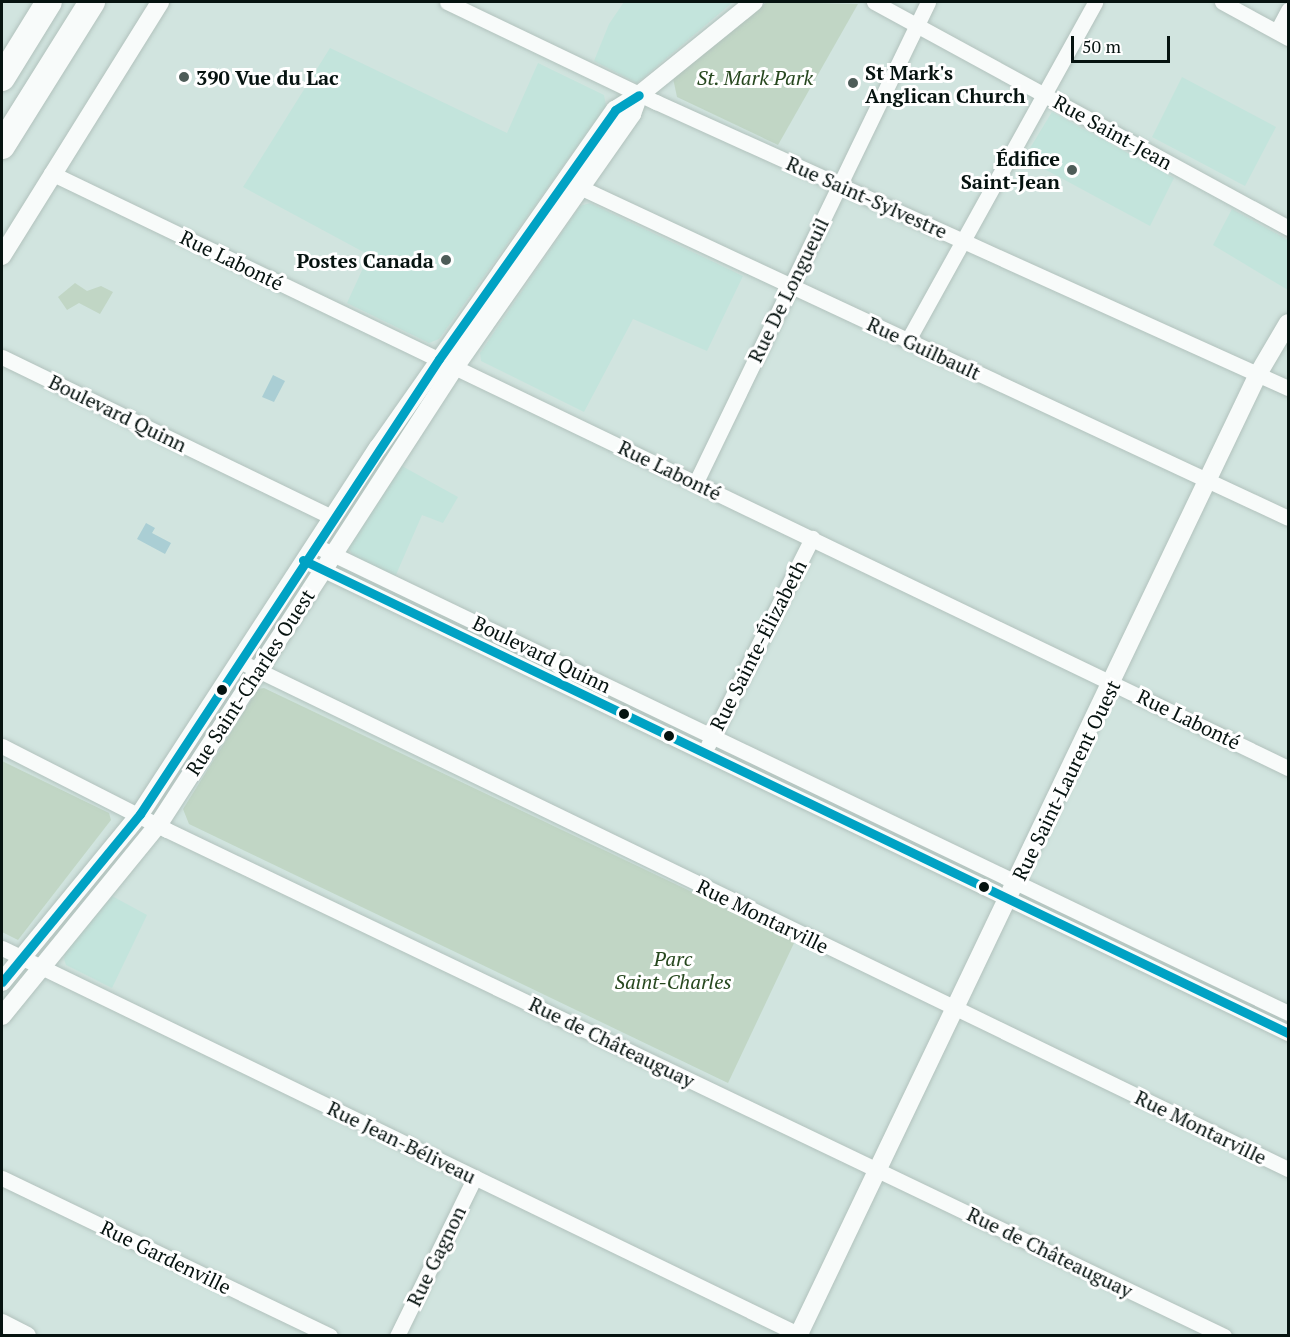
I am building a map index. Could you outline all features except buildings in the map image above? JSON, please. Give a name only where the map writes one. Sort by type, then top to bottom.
[{"type":"highway","points":[[2,78],[49,2]]},
{"type":"highway","points":[[2,146],[92,2]]},
{"type":"street","points":[[2,256],[51,173],[160,2]]},
{"type":"street","name":"Rue Saint-Sylvestre","points":[[447,2],[639,95],[1288,388]]},
{"type":"street","name":"Rue Saint-Charles Ouest","points":[[2,1016],[158,825],[332,554],[562,178],[615,110],[639,95],[754,2]]},
{"type":"street","name":"Rue Saint-Jean","points":[[874,2],[1288,228]]},
{"type":"street","name":"Rue De Longueuil","points":[[696,483],[928,2]]},
{"type":"street","points":[[908,340],[1095,2]]},
{"type":"street","points":[[1222,2],[1283,35],[1288,10]]},
{"type":"street","name":"Rue Saint-Charles Ouest","points":[[2,982],[140,814],[332,517],[582,188],[632,114],[639,95]]},
{"type":"street","name":"Rue Labonté","points":[[51,173],[1288,768]]},
{"type":"street","name":"Rue Guilbault","points":[[562,178],[1288,518]]},
{"type":"street","name":"Rue Saint-Laurent Ouest","points":[[799,1335],[1113,682],[1258,374],[1288,323]]},
{"type":"street","name":"Boulevard Quinn","points":[[2,357],[332,517]]},
{"type":"street","name":"Rue Sainte-Élizabeth","points":[[704,753],[812,538]]},
{"type":"street","name":"Boulevard Quinn","points":[[314,545],[712,736],[1288,1033]]},
{"type":"street","name":"Boulevard Quinn","points":[[303,560],[704,753],[1288,1013]]},
{"type":"street","name":"Rue Montarville","points":[[239,661],[256,672],[1288,1169]]},
{"type":"street","name":"Rue de Châteauguay","points":[[2,746],[158,825],[1224,1335]]},
{"type":"street","name":"Rue Jean-Béliveau","points":[[2,948],[799,1335]]},
{"type":"street","name":"Rue Gagnon","points":[[397,1335],[475,1177]]},
{"type":"street","name":"Rue Gardenville","points":[[2,1178],[330,1335]]},
{"type":"street","points":[[2,1323],[27,1335]]},
{"type":"shaded area","points":[[624,2],[733,2],[637,83],[594,61],[609,24]]},
{"type":"shaded area","points":[[330,48],[507,133],[538,63],[604,95],[606,106],[439,339],[429,343],[347,303],[369,255],[243,187]]},
{"type":"shaded area","points":[[1182,77],[1276,127],[1245,186],[1152,137]]},
{"type":"shaded area","points":[[1052,112],[1174,178],[1150,226],[1024,158]]},
{"type":"shaded area","points":[[590,203],[743,276],[707,351],[633,319],[584,412],[481,361],[480,353],[580,206]]},
{"type":"shaded area","points":[[1232,209],[1288,240],[1288,290],[1213,245]]},
{"type":"shaded area","points":[[402,466],[458,497],[443,523],[422,515],[395,577],[352,555],[348,546]]},
{"type":"shaded area","points":[[112,896],[147,915],[112,988],[66,965],[64,959],[65,952]]},
{"type":"green space","name":"St. Mark Park","points":[[767,2],[858,4],[778,145],[677,97],[673,78]]},
{"type":"green space","points":[[75,283],[87,291],[101,286],[113,292],[100,314],[79,303],[67,310],[58,297]]},
{"type":"green space","name":"Parc Saint-Charles","points":[[264,688],[795,941],[728,1083],[189,824],[183,809],[258,689]]},
{"type":"green space","points":[[2,761],[109,813],[111,820],[18,940],[2,932]]},
{"type":"water","points":[[273,375],[285,381],[274,402],[262,397]]},
{"type":"water","points":[[146,523],[155,528],[152,533],[171,543],[165,554],[137,539]]},
{"type":"transit line","points":[[2,982],[140,814],[439,359],[615,110],[639,95]]},
{"type":"transit line","points":[[303,560],[1288,1033]]},
{"type":"place","name":"390 Vue du Lac","points":[[184,77]]},
{"type":"place","name":"St Mark's Anglican Church","points":[[853,83]]},
{"type":"place","name":"Édifice Saint-Jean","points":[[1072,170]]},
{"type":"place","name":"Postes Canada","points":[[446,260]]}]
